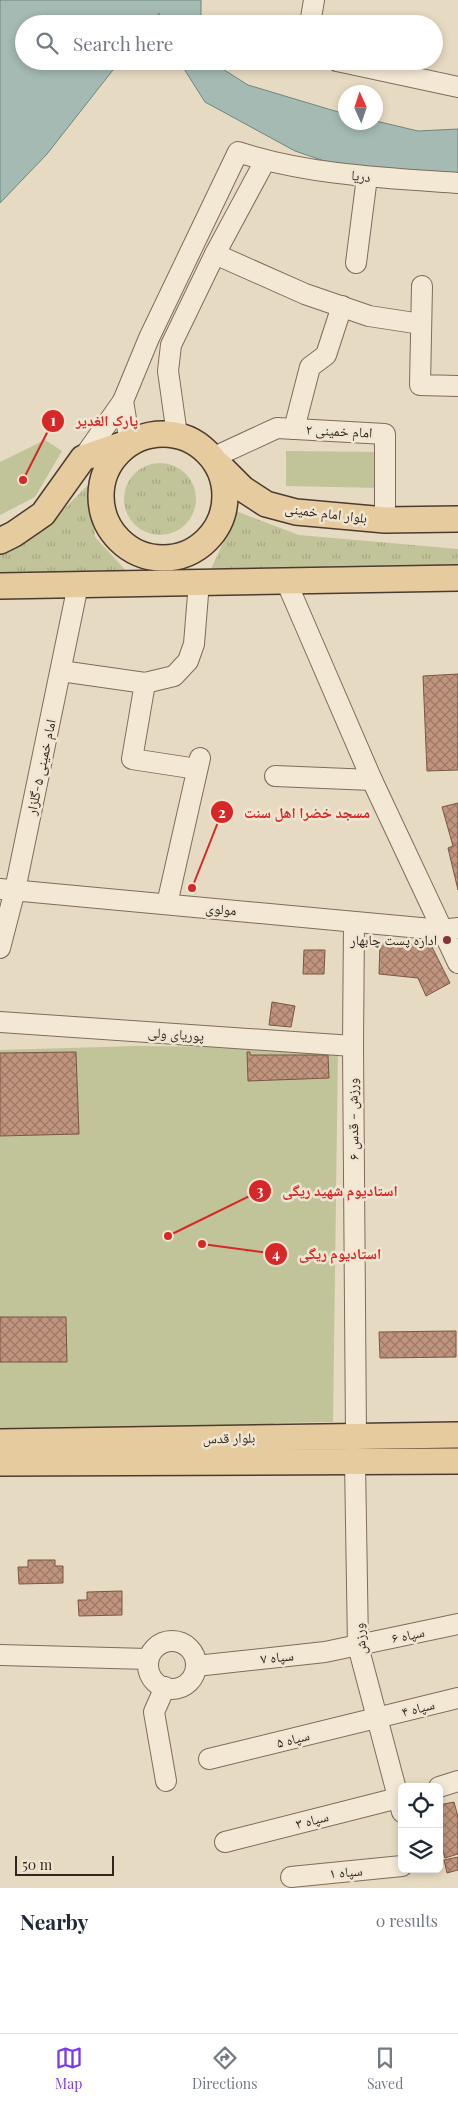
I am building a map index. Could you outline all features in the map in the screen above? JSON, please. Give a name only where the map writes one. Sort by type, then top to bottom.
[{"type":"main road","points":[[0,541],[14,534],[43,514],[83,458],[130,443],[145,436],[161,434],[177,435],[202,448],[220,470],[224,484],[224,506],[217,527],[196,548],[169,558],[153,558],[131,549],[113,534],[105,520],[101,505],[100,489],[104,474],[112,460],[130,443]]},
{"type":"main road","name":"بلوار امام خمینی","points":[[212,458],[243,489],[266,504],[296,512],[385,520],[458,519]]},
{"type":"main road","points":[[169,558],[199,582]]},
{"type":"main road","points":[[158,583],[169,558]]},
{"type":"main road","points":[[0,586],[458,578]]},
{"type":"main road","name":"بلوار قدس","points":[[0,1442],[458,1435]]},
{"type":"main road","points":[[355,1461],[356,1436]]},
{"type":"main road","name":"بلوار قدس","points":[[0,1463],[458,1461]]},
{"type":"street","points":[[312,15],[314,0]]},
{"type":"street","points":[[379,70],[458,87]]},
{"type":"street","name":"دریا","points":[[149,338],[238,152],[265,161],[367,177],[458,183]]},
{"type":"street","points":[[177,435],[168,371],[171,345],[215,254],[265,161]]},
{"type":"street","points":[[356,263],[367,177]]},
{"type":"street","points":[[215,254],[305,294],[369,316],[421,324]]},
{"type":"street","points":[[422,286],[420,385],[458,386]]},
{"type":"street","points":[[294,429],[310,367],[326,355],[342,306]]},
{"type":"street","points":[[149,338],[151,345],[155,349],[171,345]]},
{"type":"street","points":[[83,458],[123,401],[149,338]]},
{"type":"street","points":[[123,401],[130,443]]},
{"type":"street","name":"امام خمینی ۲","points":[[212,458],[277,428],[385,434],[385,520]]},
{"type":"street","points":[[286,581],[372,780],[450,929],[458,963]]},
{"type":"street","points":[[61,671],[145,683],[174,676],[188,661],[195,636],[199,582]]},
{"type":"street","name":"امام خمینی ۵-گلزار","points":[[0,948],[8,889],[61,671],[78,585]]},
{"type":"street","points":[[145,683],[132,758],[198,763],[167,904]]},
{"type":"street","points":[[275,776],[372,780]]},
{"type":"street","name":"مولوی","points":[[8,889],[354,922],[450,929]]},
{"type":"street","name":"ورزش - قدس ۶","points":[[354,922],[356,1436]]},
{"type":"street","name":"پوریای ولی","points":[[0,1022],[353,1046]]},
{"type":"street","name":"ورزش","points":[[355,1461],[358,1646],[398,1791]]},
{"type":"street","name":"سپاه ۶","points":[[358,1646],[458,1624]]},
{"type":"street","points":[[175,1641],[182,1643],[192,1652],[196,1666],[191,1680],[172,1689],[165,1687],[151,1677],[148,1659],[161,1643],[175,1641]]},
{"type":"street","name":"سپاه ۷","points":[[196,1666],[325,1652],[358,1646]]},
{"type":"street","points":[[0,1655],[148,1659]]},
{"type":"street","points":[[165,1687],[154,1712],[166,1781]]},
{"type":"street","name":"سپاه ۴","points":[[378,1718],[458,1698]]},
{"type":"street","name":"سپاه ۵","points":[[209,1760],[378,1718]]},
{"type":"street","points":[[443,1786],[458,1781]]},
{"type":"street","name":"سپاه ۳","points":[[225,1842],[398,1803]]},
{"type":"street","name":"سپاه ۱","points":[[291,1877],[398,1866]]},
{"type":"green space","points":[[45,440],[62,451],[35,497],[0,515],[0,462]]},
{"type":"green space","points":[[286,451],[382,452],[382,488],[286,486]]},
{"type":"green space","points":[[160,463],[180,469],[190,479],[196,499],[190,519],[180,529],[160,535],[140,529],[130,519],[124,499],[130,479],[140,469]]},
{"type":"green space","points":[[92,481],[97,484],[93,510],[95,537],[131,576],[0,580],[0,550],[46,527]]},
{"type":"green space","points":[[233,510],[299,535],[458,549],[458,574],[300,573],[211,569],[229,530]]},
{"type":"green space","points":[[136,1046],[338,1048],[333,1422],[274,1423],[274,1434],[0,1437],[0,1050]]},
{"type":"water","points":[[0,0],[201,0],[201,15],[160,15],[159,13],[157,15],[15,15],[15,70],[113,70],[47,154],[0,203]]},
{"type":"water","points":[[185,70],[224,70],[248,85],[338,112],[338,130],[383,130],[383,123],[418,131],[458,129],[458,177],[345,168],[295,151],[205,102]]},
{"type":"building","points":[[458,674],[458,770],[427,771],[423,676]]},
{"type":"building","points":[[458,803],[458,890],[448,848],[453,846],[442,807]]},
{"type":"building","points":[[380,942],[431,945],[450,983],[426,996],[418,978],[379,974]]},
{"type":"building","points":[[304,950],[325,950],[324,974],[303,974]]},
{"type":"building","points":[[272,1002],[295,1006],[291,1027],[269,1025]]},
{"type":"building","points":[[76,1052],[79,1134],[0,1136],[0,1053]]},
{"type":"building","points":[[247,1052],[250,1052],[250,1055],[328,1055],[329,1078],[248,1081]]},
{"type":"building","points":[[0,1317],[66,1317],[67,1362],[0,1362]]},
{"type":"building","points":[[456,1331],[456,1357],[380,1358],[379,1332]]},
{"type":"building","points":[[28,1560],[55,1560],[55,1566],[63,1566],[63,1583],[19,1584],[18,1567],[28,1567]]},
{"type":"building","points":[[122,1591],[122,1615],[79,1616],[78,1600],[87,1600],[87,1592]]},
{"type":"building","points":[[454,1802],[458,1817],[458,1854],[445,1858],[443,1851],[443,1804]]},
{"type":"building","points":[[458,1857],[458,1870],[447,1873],[444,1860]]},
{"type":"place","name":"پارک الغدیر","points":[[23,480]]},
{"type":"place","name":"مسجد خضرا اهل سنت","points":[[192,888]]},
{"type":"place","name":"اداره پست چابهار","points":[[447,940]]},
{"type":"place","name":"استادیوم شهید ریگی","points":[[168,1236]]},
{"type":"place","name":"استادیوم ریگی","points":[[202,1244]]}]
